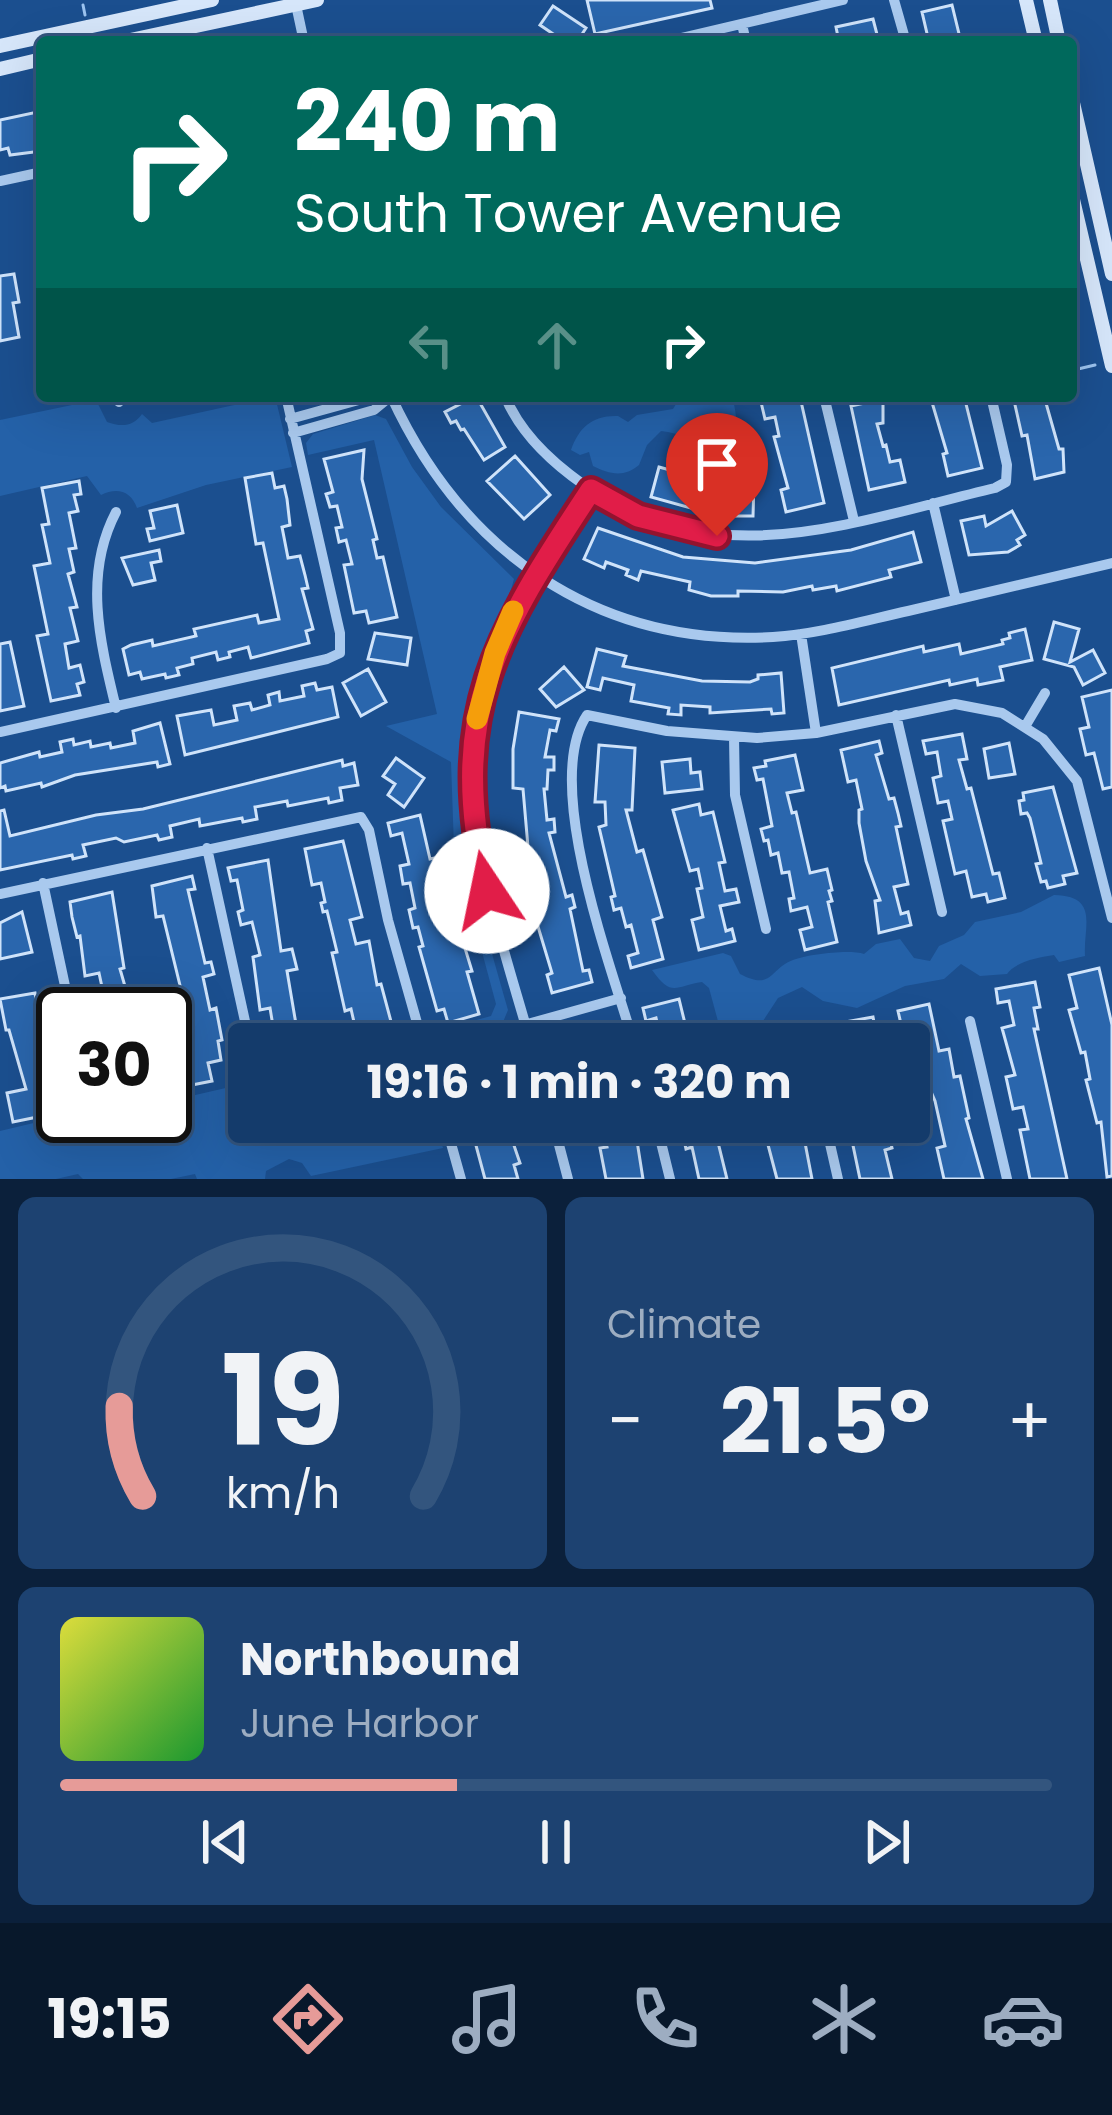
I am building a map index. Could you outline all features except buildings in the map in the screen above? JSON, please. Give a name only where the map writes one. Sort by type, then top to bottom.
[{"type":"main road","points":[[46,36],[212,0]]},
{"type":"main road","points":[[147,36],[317,0]]},
{"type":"main road","points":[[1027,0],[1035,36]]},
{"type":"main road","points":[[1049,0],[1058,36]]},
{"type":"main road","points":[[0,46],[36,38]]},
{"type":"main road","points":[[0,68],[36,60]]},
{"type":"main road","points":[[1077,120],[1112,274]]},
{"type":"main road","points":[[1077,216],[1112,366]]},
{"type":"street","points":[[690,36],[843,0]]},
{"type":"street","points":[[894,0],[904,36]]},
{"type":"street","points":[[295,2],[303,36]]},
{"type":"street","points":[[742,24],[745,36]]},
{"type":"street","points":[[0,181],[36,173]]},
{"type":"street","points":[[0,732],[327,659],[340,652],[340,633],[287,402]]},
{"type":"street","points":[[290,419],[352,402]]},
{"type":"street","points":[[293,433],[352,419],[383,402]]},
{"type":"street","points":[[393,402],[412,441],[451,499],[492,541],[536,574],[604,610],[662,628],[746,638],[801,634],[1112,563]]},
{"type":"street","points":[[507,402],[544,452],[591,490],[638,516],[717,536],[778,537],[1006,482],[1007,466],[992,402]]},
{"type":"street","points":[[825,402],[854,521]]},
{"type":"street","points":[[524,1023],[478,856],[472,772],[478,717],[495,653],[536,574],[591,490]]},
{"type":"street","points":[[934,502],[956,600]]},
{"type":"street","points":[[116,512],[101,540],[96,614],[116,708]]},
{"type":"street","points":[[801,634],[816,733]]},
{"type":"street","points":[[1026,725],[1045,694]]},
{"type":"street","points":[[628,1023],[572,814],[573,760],[579,728],[587,716],[667,731],[734,736],[816,733],[955,704],[1002,712],[1026,725],[1062,758],[1077,781],[1112,918]]},
{"type":"street","points":[[896,715],[942,912]]},
{"type":"street","points":[[734,736],[735,795],[766,929]]},
{"type":"street","points":[[0,894],[361,817],[369,830],[417,1023]]},
{"type":"street","points":[[207,848],[245,1023]]},
{"type":"street","points":[[43,883],[65,987]]},
{"type":"street","points":[[532,1023],[621,998]]},
{"type":"street","points":[[970,1022],[1007,1179]]},
{"type":"street","points":[[451,1143],[461,1179]]},
{"type":"street","points":[[559,1143],[568,1179]]},
{"type":"street","points":[[661,1143],[670,1179]]},
{"type":"street","points":[[830,1143],[838,1179]]},
{"type":"shaded area","points":[[97,402],[107,422],[126,425],[142,414],[152,423],[248,402],[276,402],[292,467],[206,485],[137,508],[123,492],[101,495],[87,476],[0,496],[0,420]]},
{"type":"shaded area","points":[[677,402],[733,402],[734,434],[718,443],[661,431],[647,445],[639,465],[622,473],[593,466],[589,452],[580,455],[571,450],[594,420],[618,416],[628,422],[637,415],[673,409]]},
{"type":"shaded area","points":[[375,415],[386,419],[441,507],[514,579],[473,683],[461,767],[475,888],[508,1010],[503,1022],[465,1023],[491,1016],[496,1004],[454,848],[451,762],[386,726],[437,714],[374,440],[308,455],[306,443],[313,434]]},
{"type":"shaded area","points":[[1054,895],[1078,901],[1086,915],[1085,956],[1059,962],[1054,955],[1041,957],[1007,974],[980,976],[961,964],[944,979],[905,986],[857,1008],[823,1001],[802,987],[778,998],[762,1023],[718,1023],[709,988],[702,982],[669,987],[652,970],[723,953],[731,956],[740,974],[759,980],[800,958],[864,954],[876,944],[900,939],[914,958],[930,961],[939,946],[964,935],[975,922],[1021,912]]},
{"type":"shaded area","points":[[228,1087],[228,1143],[442,1143],[443,1148],[311,1176],[302,1163],[289,1159],[266,1171],[265,1179],[197,1179],[195,1174],[171,1179],[83,1179],[78,1174],[0,1179],[0,1131],[36,1122],[36,1143],[192,1143],[192,1096]]},
{"type":"waterway","points":[[83,5],[85,15]]},
{"type":"waterway","points":[[1078,369],[1095,365]]},
{"type":"slow traffic","points":[[477,719],[495,653],[513,611]]},
{"type":"route","points":[[487,891],[472,800],[478,717],[495,653],[519,600],[591,490],[659,524],[717,536]]}]
